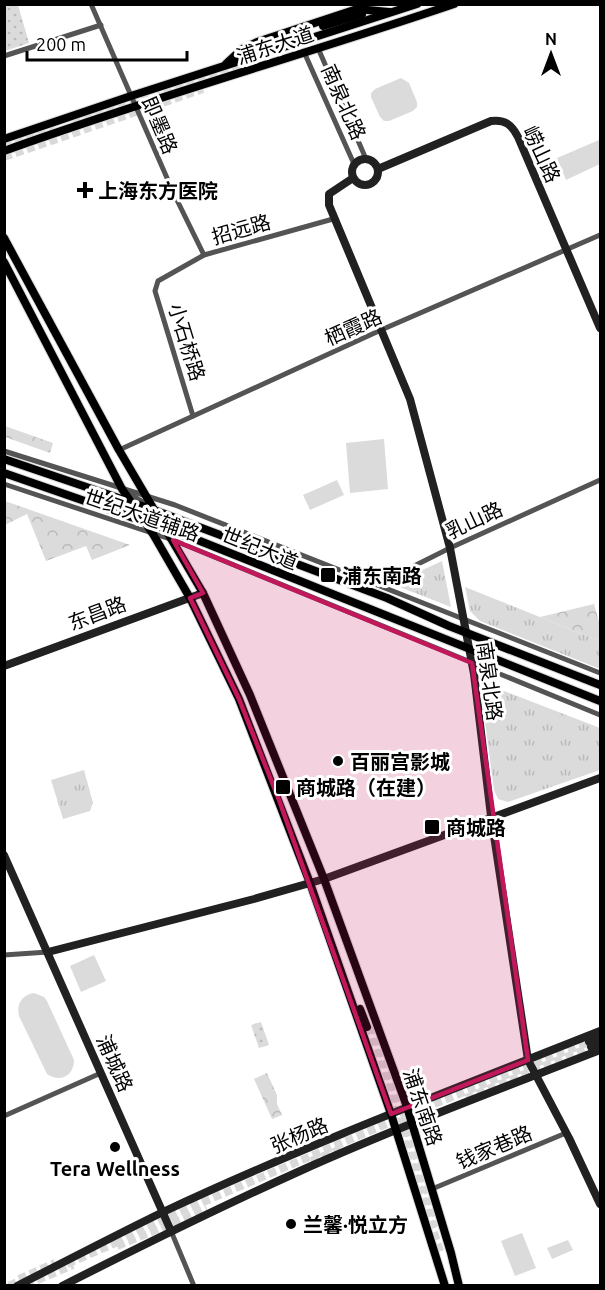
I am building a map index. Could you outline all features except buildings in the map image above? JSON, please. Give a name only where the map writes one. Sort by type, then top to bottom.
[{"type":"main road","name":"浦东大道","points":[[4,139],[417,4]]},
{"type":"main road","name":"浦东大道","points":[[4,151],[135,105],[243,73],[454,4]]},
{"type":"main road","points":[[224,66],[242,49],[257,42],[357,9],[392,12]]},
{"type":"main road","points":[[264,45],[358,14],[392,12]]},
{"type":"main road","name":"浦东南路","points":[[4,238],[119,450],[203,593],[250,695],[324,879],[413,1124],[458,1286]]},
{"type":"main road","name":"浦东南路","points":[[4,262],[122,489],[153,534],[190,598],[239,699],[310,883],[391,1114],[447,1286]]},
{"type":"main road","name":"世纪大道","points":[[4,459],[154,510],[387,598],[467,633],[600,685]]},
{"type":"main road","name":"世纪大道","points":[[4,473],[200,542],[600,701]]},
{"type":"main road","name":"浦东南路","points":[[332,946],[370,1026],[346,942]]},
{"type":"main road","name":"浦东南路","points":[[447,1286],[444,1253],[458,1286]]},
{"type":"street","name":"即墨路","points":[[91,4],[204,255]]},
{"type":"street","points":[[4,56],[101,25]]},
{"type":"street","points":[[318,48],[366,159]]},
{"type":"street","name":"南泉北路","points":[[304,52],[354,164]]},
{"type":"street","name":"崂山路","points":[[353,178],[362,185],[371,184],[377,178],[378,169],[491,121],[505,122],[516,134],[600,328]]},
{"type":"street","points":[[353,178],[354,164],[360,160],[366,159],[374,162],[378,169]]},
{"type":"street","name":"南泉北路","points":[[353,178],[328,194],[329,205],[411,399],[450,548],[472,663],[491,816],[528,1060],[600,1204]]},
{"type":"street","name":"招远路","points":[[162,279],[204,255],[333,219]]},
{"type":"street","name":"栖霞路","points":[[119,450],[381,330],[600,235]]},
{"type":"street","name":"小石桥路","points":[[162,279],[156,285],[155,291],[193,416]]},
{"type":"street","name":"世纪大道辅路","points":[[4,451],[176,505],[600,673]]},
{"type":"street","name":"乳山路","points":[[378,584],[450,548],[600,480]]},
{"type":"street","name":"世纪大道辅路","points":[[4,484],[173,540],[600,715]]},
{"type":"street","name":"世纪大道辅路","points":[[122,489],[154,510]]},
{"type":"street","points":[[378,584],[387,598]]},
{"type":"street","name":"东昌路","points":[[4,666],[203,593]]},
{"type":"street","points":[[4,956],[48,952],[324,879],[600,778]]},
{"type":"street","name":"浦城路","points":[[4,855],[194,1286]]},
{"type":"street","name":"张杨路","points":[[17,1286],[163,1212],[407,1107],[600,1031]]},
{"type":"street","points":[[600,1038],[590,1045],[600,1044]]},
{"type":"street","name":"张杨路","points":[[62,1286],[171,1231],[302,1170],[396,1130],[600,1050]]},
{"type":"street","points":[[4,1116],[101,1073]]},
{"type":"street","name":"钱家巷路","points":[[432,1189],[566,1133]]},
{"type":"street","points":[[202,1199],[302,1152]]},
{"type":"street","points":[[207,1209],[302,1170]]},
{"type":"highlighted area","points":[[173,540],[472,663],[528,1060],[391,1114],[279,800],[239,699],[190,598],[203,593]]},
{"type":"green space","points":[[5,4],[18,5],[29,43],[5,51]]},
{"type":"green space","points":[[401,78],[409,83],[417,107],[413,111],[384,121],[380,117],[371,93]]},
{"type":"green space","points":[[599,140],[600,164],[566,180],[557,158]]},
{"type":"green space","points":[[5,426],[53,443],[50,453],[5,437]]},
{"type":"green space","points":[[384,439],[388,489],[350,493],[346,443]]},
{"type":"green space","points":[[337,480],[344,495],[310,510],[303,495]]},
{"type":"green space","points":[[5,501],[130,545],[92,560],[86,546],[46,561],[27,514],[5,525]]},
{"type":"green space","points":[[442,561],[451,607],[392,584]]},
{"type":"green space","points":[[465,587],[600,641],[600,669],[480,621],[470,611]]},
{"type":"green space","points":[[594,604],[600,625],[600,641],[540,617]]},
{"type":"green space","points":[[485,686],[491,686],[600,728],[600,770],[508,802],[498,799],[494,790],[481,691]]},
{"type":"green space","points":[[84,770],[93,803],[90,811],[63,819],[51,780]]},
{"type":"green space","points":[[65,777],[71,797],[60,801],[54,781]]},
{"type":"green space","points":[[94,955],[106,981],[81,992],[70,966]]},
{"type":"green space","points":[[34,993],[44,997],[47,1001],[74,1060],[72,1070],[61,1078],[47,1074],[19,1016],[18,1008],[21,1001]]},
{"type":"green space","points":[[261,1022],[269,1045],[259,1048],[251,1025]]},
{"type":"green space","points":[[267,1073],[277,1095],[277,1104],[282,1115],[272,1119],[254,1079]]},
{"type":"green space","points":[[522,1233],[536,1268],[515,1276],[501,1241]]},
{"type":"green space","points":[[568,1240],[573,1250],[552,1259],[547,1248]]},
{"type":"tunnel","points":[[237,56],[264,45]]},
{"type":"tunnel","points":[[73,123],[257,60]]},
{"type":"tunnel","points":[[4,157],[203,89]]},
{"type":"tunnel","points":[[4,146],[55,129]]},
{"type":"tunnel","points":[[373,1026],[439,1226]]},
{"type":"tunnel","points":[[367,1027],[441,1254]]},
{"type":"tunnel","points":[[114,1240],[424,1108],[589,1042]]},
{"type":"tunnel","points":[[466,1098],[591,1047]]},
{"type":"tunnel","points":[[311,1161],[344,1148]]},
{"type":"tunnel","points":[[117,1246],[207,1209]]},
{"type":"tunnel","points":[[67,1264],[120,1241]]},
{"type":"tunnel","points":[[19,1279],[55,1263]]},
{"type":"tunnel","points":[[26,1285],[73,1265]]},
{"type":"tunnel","points":[[9,1286],[23,1279]]},
{"type":"place","name":"上海东方医院","points":[[85,190]]},
{"type":"place","name":"浦东南路","points":[[328,575]]},
{"type":"place","name":"百丽宫影城","points":[[338,761]]},
{"type":"place","name":"商城路（在建）","points":[[283,787]]},
{"type":"place","name":"商城路","points":[[432,827]]},
{"type":"place","name":"Tera Wellness","points":[[115,1147]]},
{"type":"place","name":"兰馨·悦立方","points":[[291,1224]]}]
